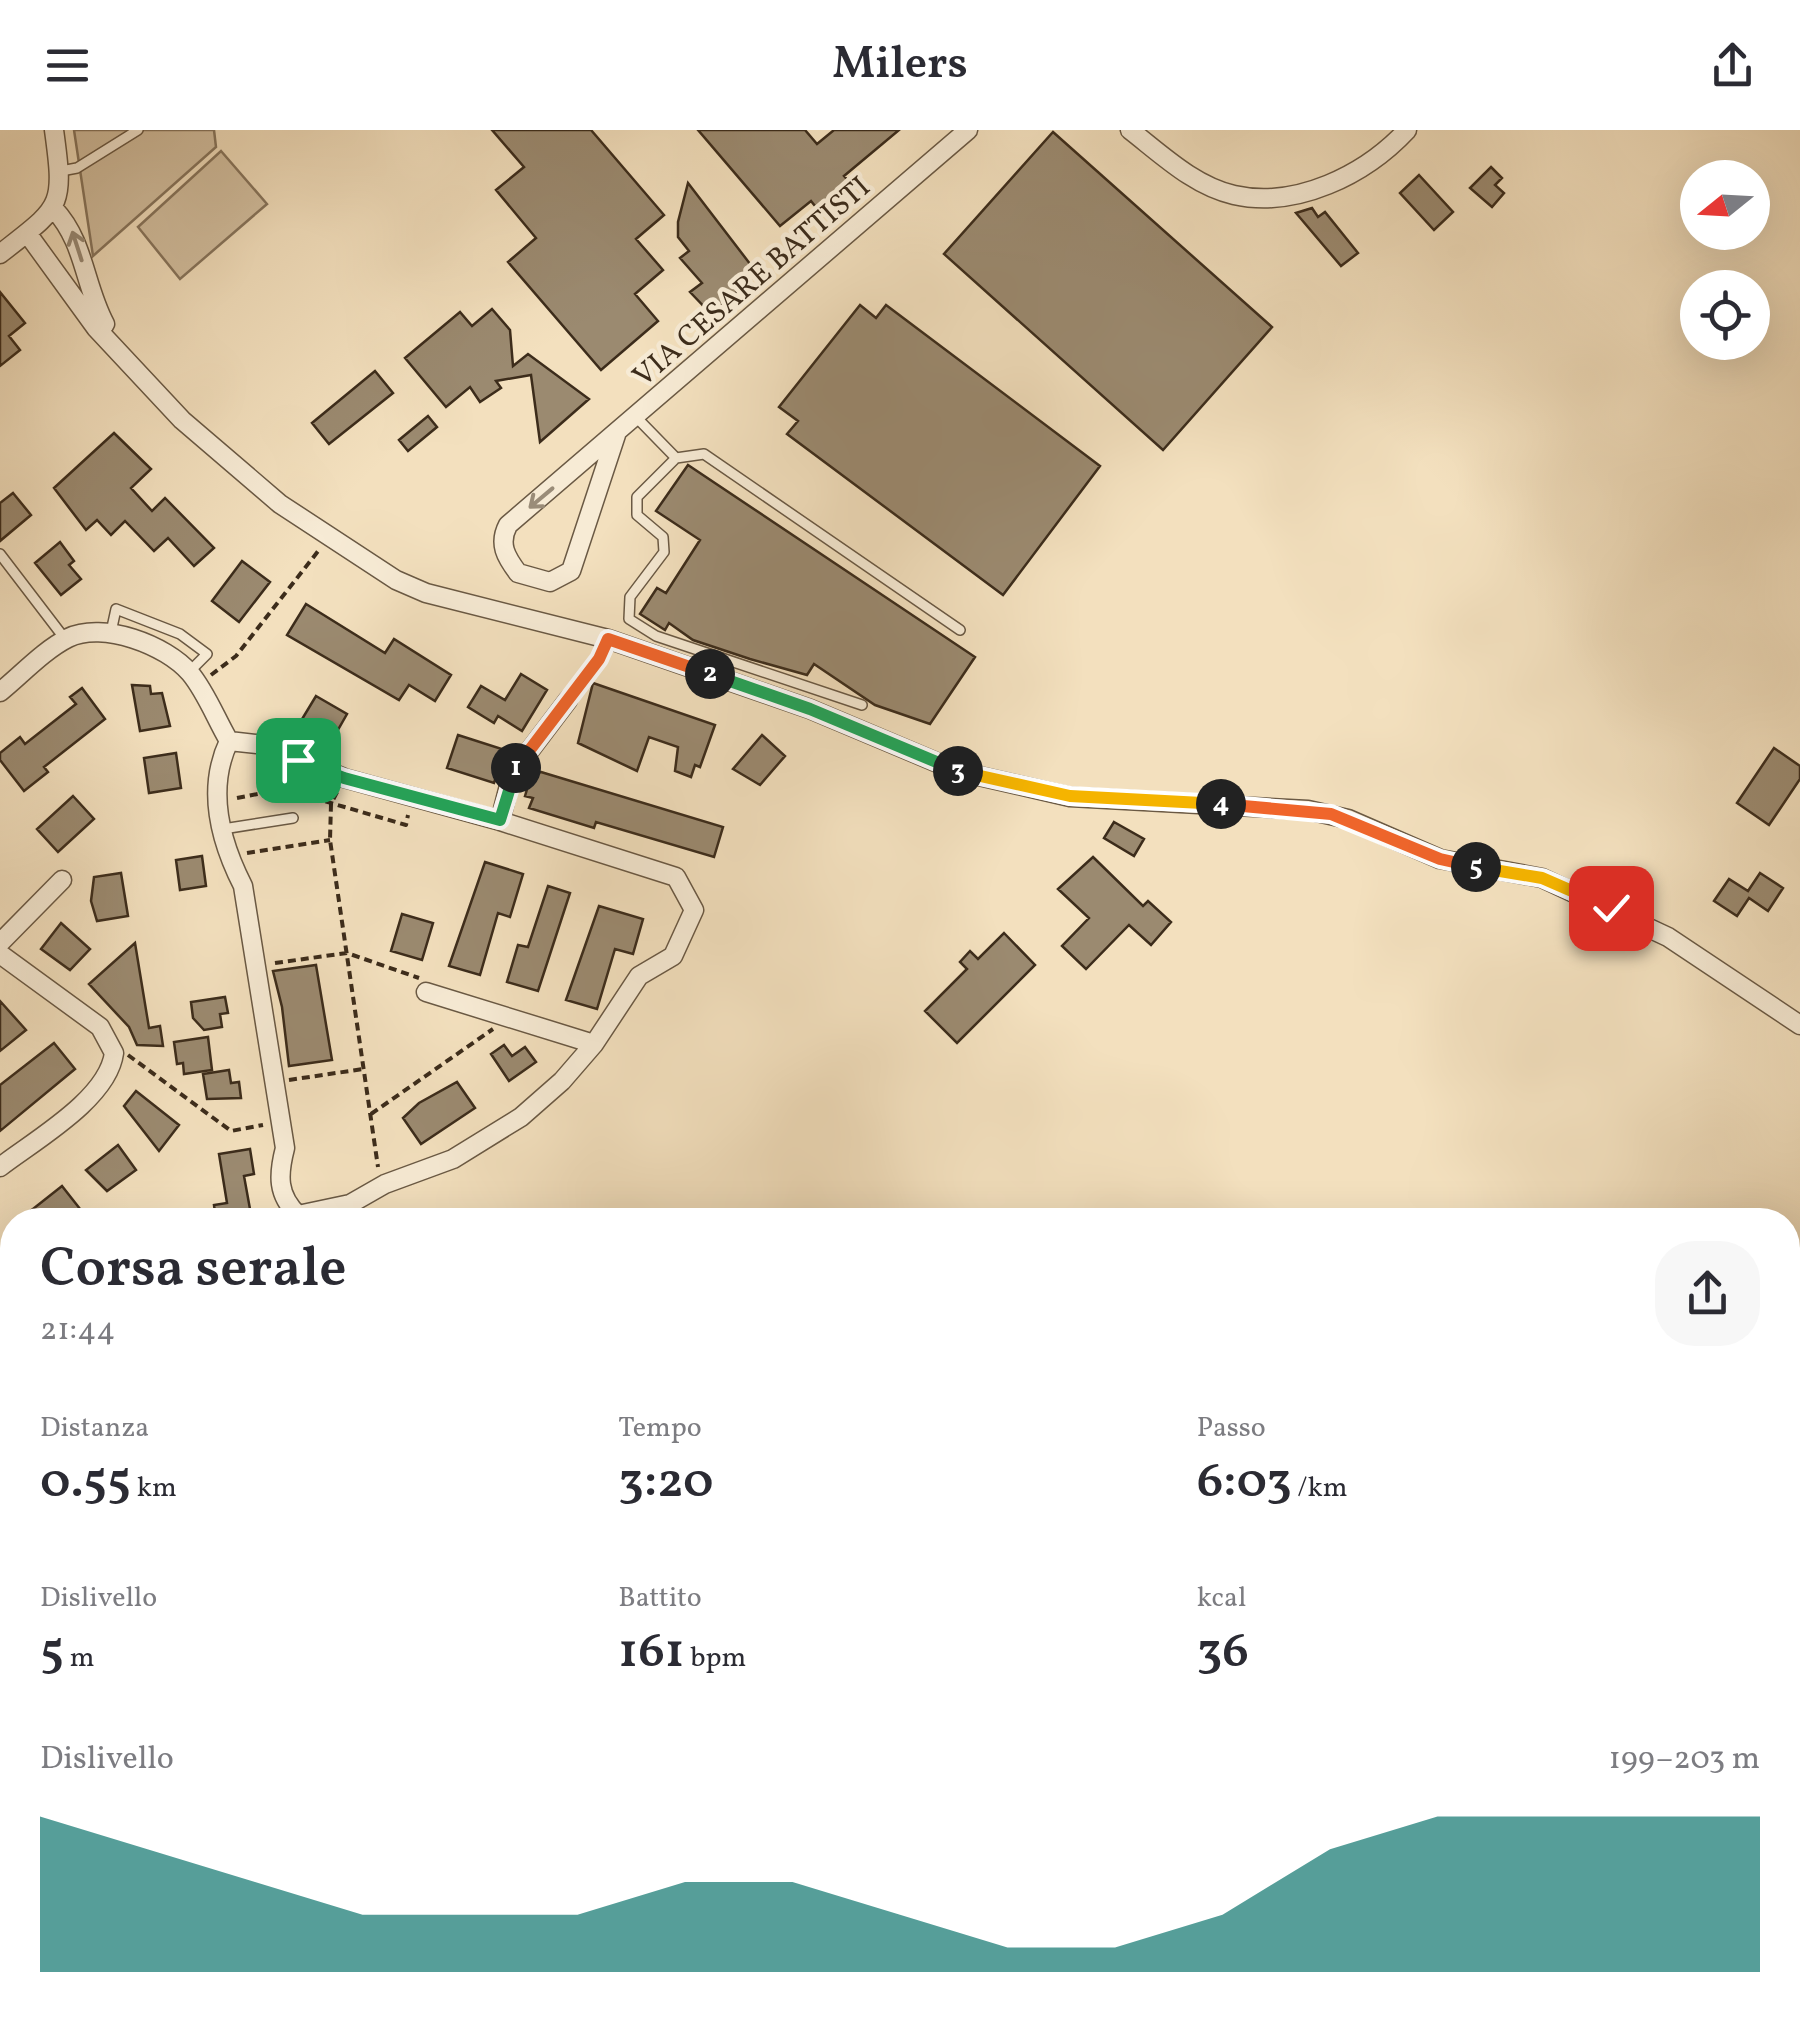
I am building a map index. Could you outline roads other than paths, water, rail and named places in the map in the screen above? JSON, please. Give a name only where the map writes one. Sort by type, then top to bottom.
[{"type":"street","points":[[0,254],[54,209],[61,189],[61,171],[54,130]]},
{"type":"street","name":"VIA CESARE BATTISTI","points":[[616,435],[572,571],[550,582],[518,573],[504,549],[503,536],[508,525],[968,130]]},
{"type":"street","points":[[1130,130],[1195,179],[1232,195],[1266,198],[1336,181],[1369,164],[1407,130]]},
{"type":"street","points":[[54,209],[74,232],[94,304],[118,352]]},
{"type":"street","points":[[27,233],[118,352],[182,420],[328,539],[396,580],[426,592],[608,639],[810,709],[972,775],[1070,796],[1308,810],[1348,819],[1440,859],[1542,878],[1668,937],[1800,1025]]},
{"type":"street","points":[[0,692],[65,639],[85,632],[111,634],[160,651],[198,675],[229,741]]},
{"type":"street","points":[[500,820],[512,774],[568,700]]},
{"type":"street","points":[[229,741],[265,745],[344,778],[500,820],[676,877],[694,910],[673,956],[639,976],[594,1044],[562,1081],[521,1117],[453,1160],[384,1184],[350,1204],[331,1208]]},
{"type":"street","points":[[229,741],[221,757],[217,802],[228,856],[243,886],[285,1148],[278,1172],[284,1201],[291,1208]]},
{"type":"street","points":[[0,943],[62,880]]},
{"type":"street","points":[[0,954],[100,1026],[114,1053],[108,1075],[96,1092],[0,1167]]},
{"type":"street","points":[[426,992],[594,1044]]},
{"type":"lane","points":[[61,171],[77,168],[138,130]]},
{"type":"lane","points":[[636,417],[676,458]]},
{"type":"lane","points":[[862,705],[656,636],[629,619],[630,597],[664,552],[663,537],[637,515],[638,497],[676,458],[704,454],[960,630]]},
{"type":"lane","points":[[0,554],[65,639]]},
{"type":"lane","points":[[111,634],[116,609],[167,627],[208,654],[198,675]]},
{"type":"lane","points":[[223,829],[293,818]]}]
